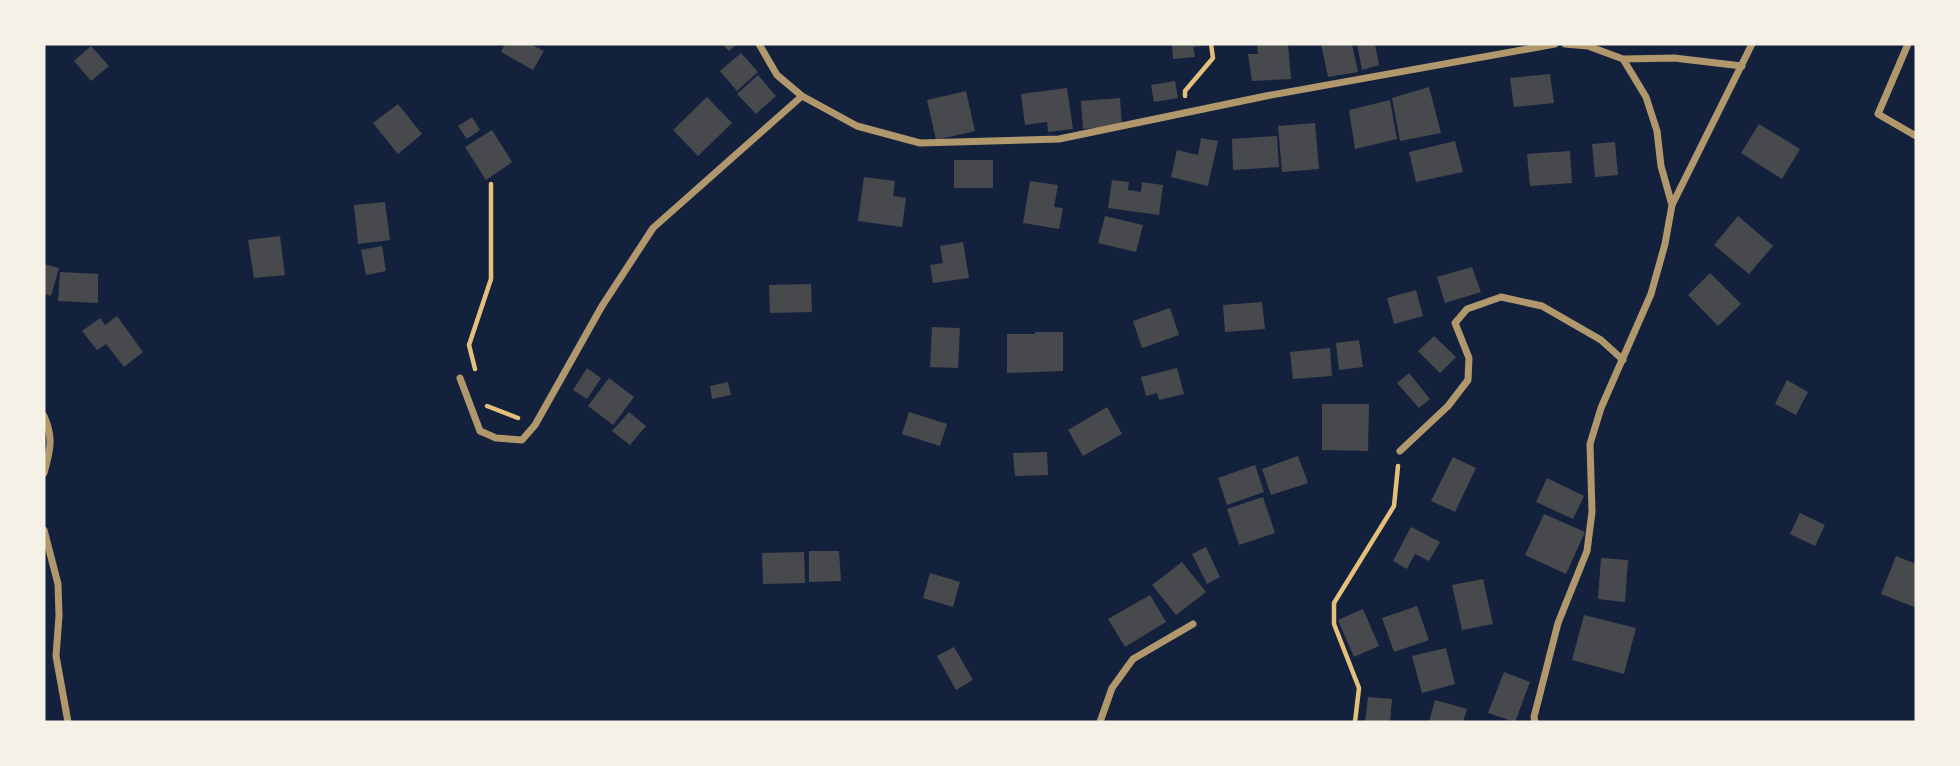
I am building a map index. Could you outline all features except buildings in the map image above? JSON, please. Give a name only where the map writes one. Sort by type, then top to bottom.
[{"type":"street","points":[[759,44],[777,75],[802,96],[857,125],[920,143],[1059,139],[1266,96],[1555,44]]},
{"type":"street","points":[[1566,44],[1588,46],[1623,60],[1674,58],[1742,66]]},
{"type":"street","points":[[1535,722],[1534,717],[1558,623],[1587,551],[1592,512],[1590,444],[1601,408],[1651,294],[1665,244],[1672,205],[1752,44]]},
{"type":"street","points":[[1908,44],[1878,114],[1916,135]]},
{"type":"street","points":[[1623,60],[1646,97],[1657,131],[1661,166],[1672,205]]},
{"type":"street","points":[[460,378],[480,431],[496,438],[522,440],[535,425],[602,306],[653,228],[802,96]]},
{"type":"street","points":[[1400,452],[1448,406],[1468,380],[1469,358],[1455,323],[1466,309],[1502,297],[1542,306],[1601,340],[1623,360]]},
{"type":"street","points":[[44,416],[51,431],[50,453],[44,473]]},
{"type":"street","points":[[44,530],[58,584],[56,656],[68,722]]},
{"type":"street","points":[[1100,722],[1112,688],[1132,659],[1193,624]]},
{"type":"path","points":[[1187,114],[1185,90],[1213,58],[1211,44]]},
{"type":"path","points":[[479,381],[469,345],[491,279],[491,184]]},
{"type":"path","points":[[485,405],[535,425]]},
{"type":"path","points":[[1355,722],[1359,688],[1334,624],[1334,603],[1394,506],[1400,452]]}]
